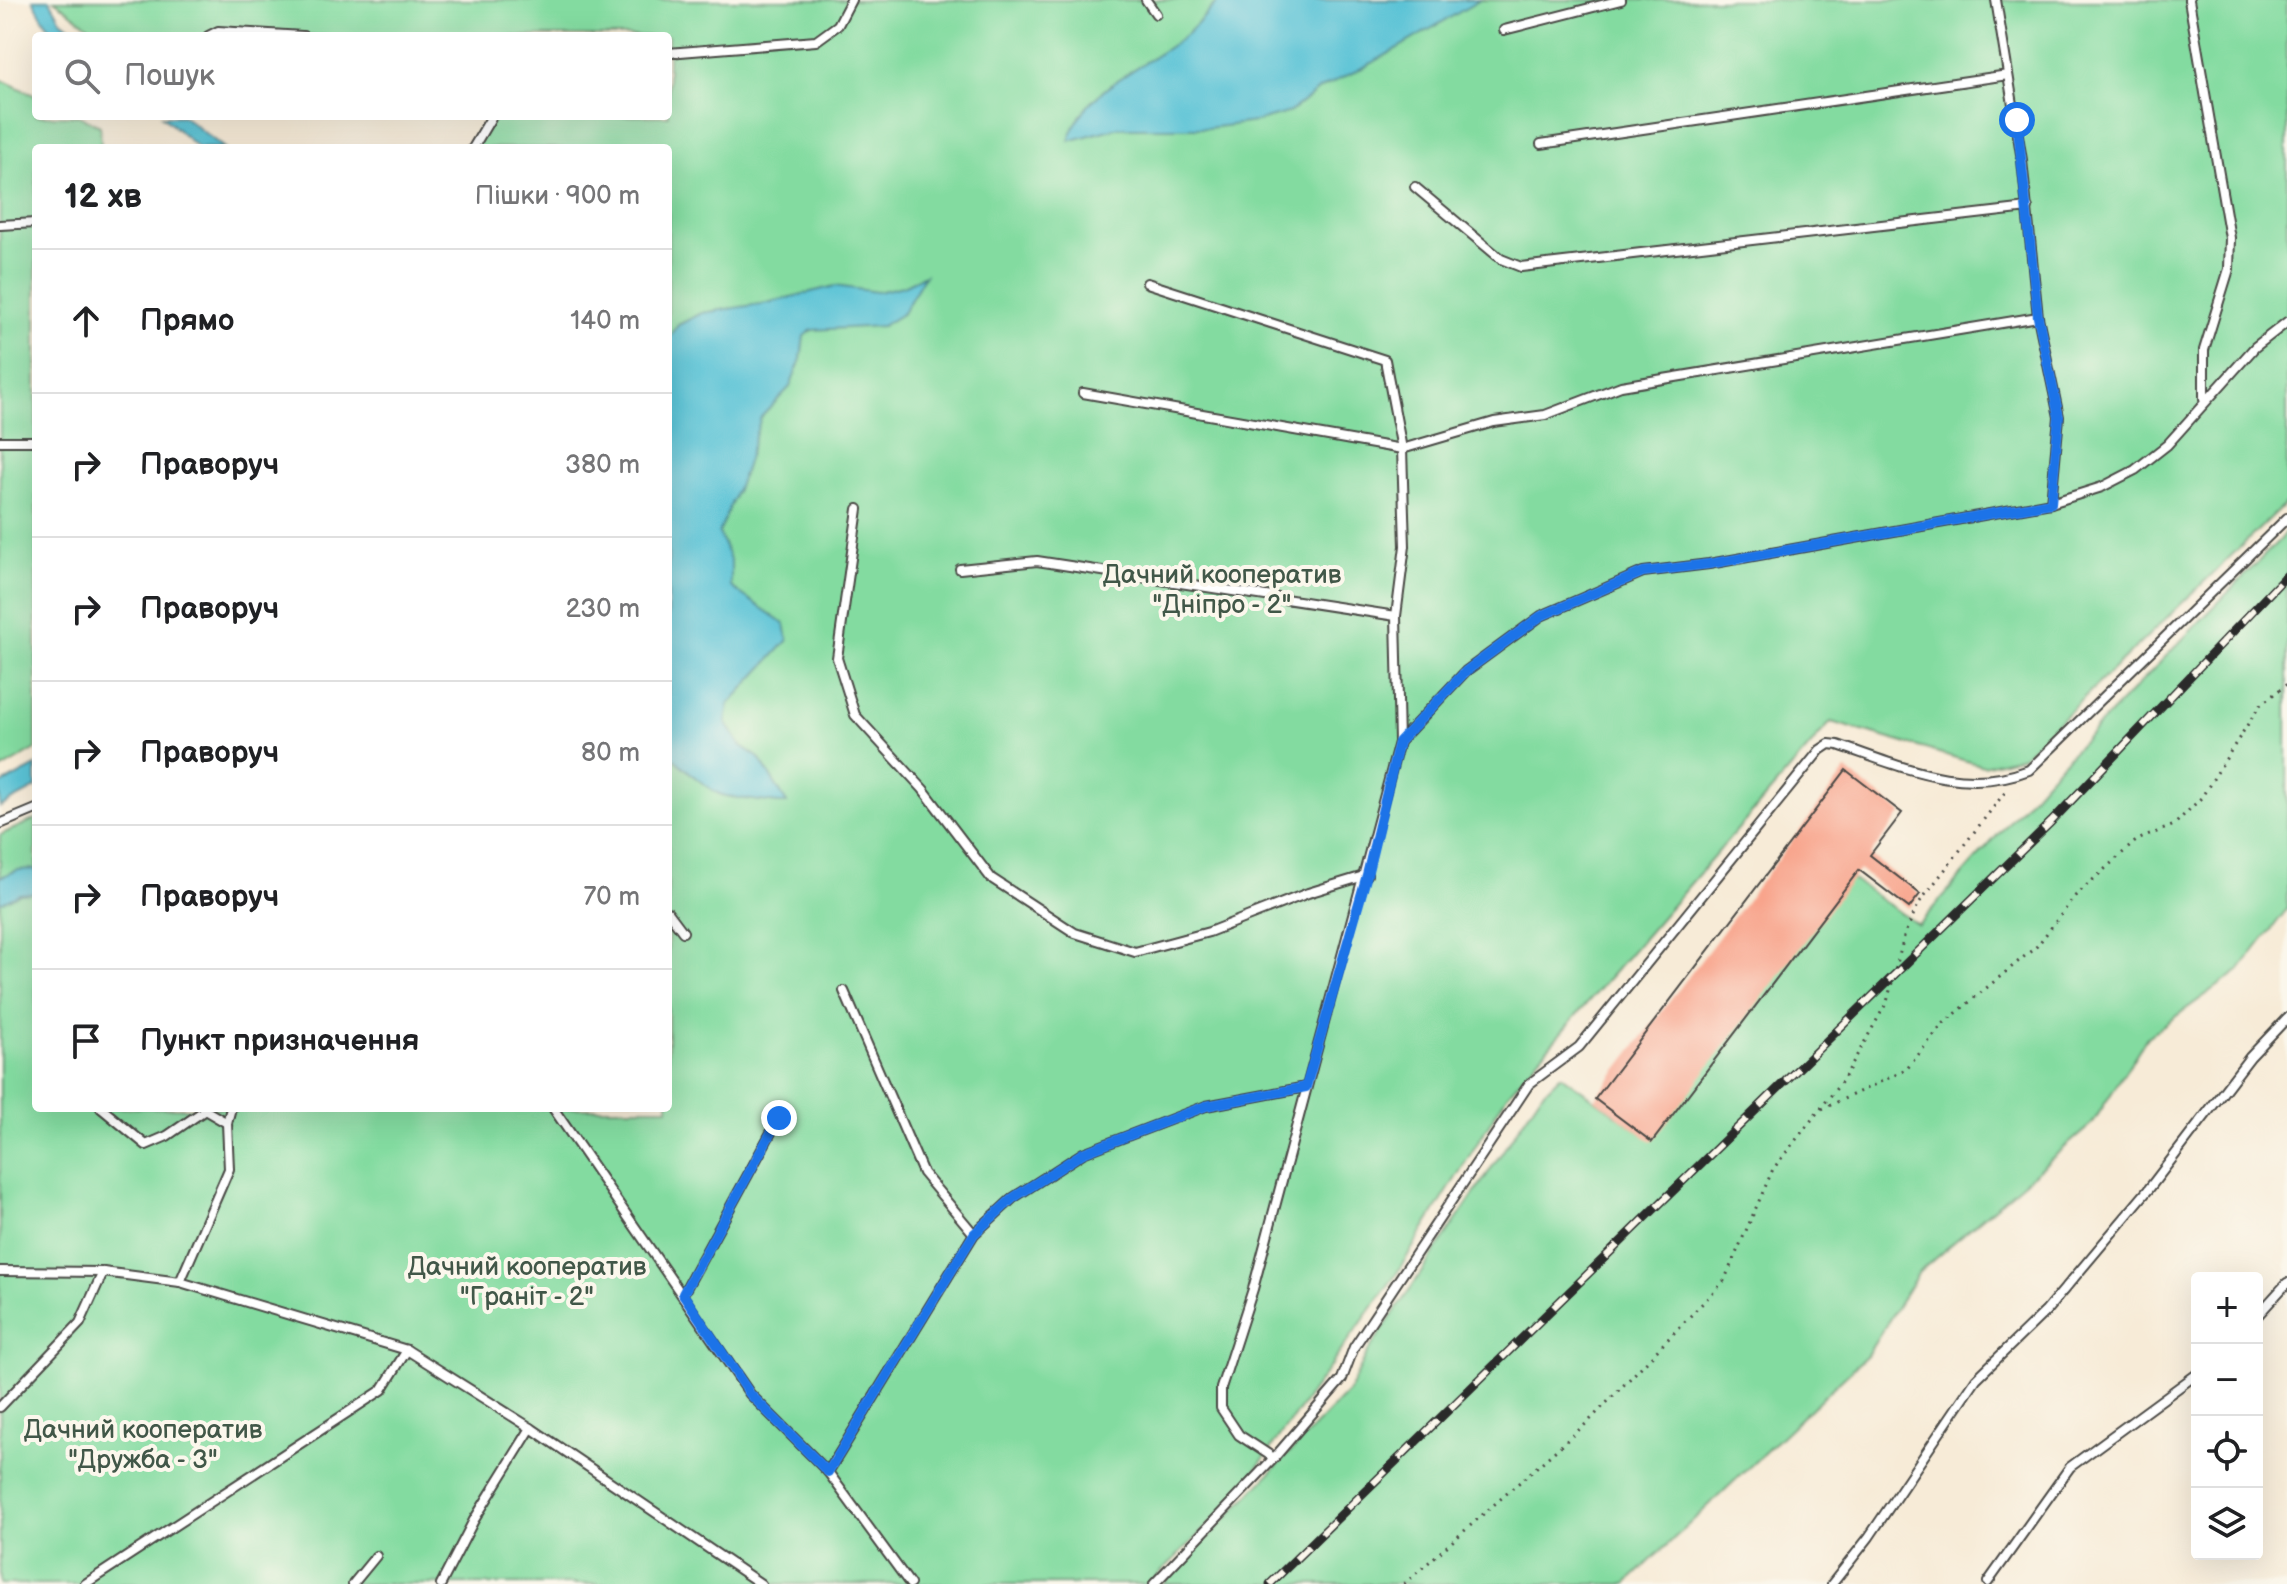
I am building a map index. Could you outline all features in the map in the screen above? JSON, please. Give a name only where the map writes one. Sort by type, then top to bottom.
[{"type":"lane","points":[[672,53],[816,41],[838,25],[851,0]]},
{"type":"lane","points":[[1146,0],[1156,14]]},
{"type":"lane","points":[[1504,30],[1621,0]]},
{"type":"lane","points":[[1996,0],[2028,208],[2038,317],[2059,417],[2051,503]]},
{"type":"lane","points":[[2189,0],[2230,238],[2229,269],[2204,350],[2204,400]]},
{"type":"lane","points":[[1541,144],[2008,75]]},
{"type":"lane","points":[[475,144],[490,120]]},
{"type":"lane","points":[[1415,187],[1501,259],[1521,267],[2028,208]]},
{"type":"lane","points":[[0,225],[32,223]]},
{"type":"lane","points":[[1147,283],[1385,360],[1402,449],[1405,546],[1396,616],[1399,742],[1367,875],[1306,1087],[1253,1289],[1221,1388],[1221,1408],[1239,1435],[1274,1458]]},
{"type":"lane","points":[[1083,393],[1402,449],[1494,422],[1545,415],[1621,386],[1659,378],[2038,317]]},
{"type":"lane","points":[[1399,742],[1466,671],[1541,616],[1643,572],[1709,564],[2051,503],[2102,487],[2135,470],[2167,445],[2204,400],[2255,347],[2287,322]]},
{"type":"lane","points":[[0,441],[32,441]]},
{"type":"lane","points":[[858,509],[837,658],[855,715],[923,789],[991,878],[1075,933],[1135,952],[1209,932],[1308,893],[1367,875]]},
{"type":"lane","points":[[1154,1584],[1274,1458],[1342,1379],[1354,1347],[1529,1084],[1579,1047],[1820,750],[1829,744],[1838,745],[1953,781],[2003,781],[2029,770],[2287,518]]},
{"type":"lane","points":[[960,569],[1037,561],[1396,616]]},
{"type":"lane","points":[[0,824],[32,811]]},
{"type":"lane","points":[[672,917],[683,932]]},
{"type":"lane","points":[[844,991],[923,1173],[974,1234]]},
{"type":"lane","points":[[1832,1584],[1869,1537],[1976,1379],[2046,1311],[2148,1190],[2250,1057],[2287,1018]]},
{"type":"lane","points":[[828,1472],[974,1234],[1013,1198],[1083,1153],[1206,1106],[1306,1087]]},
{"type":"lane","points":[[106,1112],[146,1145],[167,1136],[200,1112]]},
{"type":"lane","points":[[209,1112],[227,1123]]},
{"type":"lane","points":[[180,1282],[229,1169],[227,1123],[230,1112]]},
{"type":"lane","points":[[556,1112],[750,1394],[828,1472],[910,1584]]},
{"type":"lane","points":[[683,1294],[779,1118]]},
{"type":"lane","points":[[0,1271],[103,1272],[180,1282],[407,1350],[531,1428],[761,1584]]},
{"type":"lane","points":[[0,1407],[80,1323],[103,1272]]},
{"type":"lane","points":[[2263,1309],[2287,1283]]},
{"type":"lane","points":[[85,1584],[382,1390],[407,1350]]},
{"type":"lane","points":[[1988,1582],[2070,1467],[2191,1378]]},
{"type":"lane","points":[[441,1584],[474,1520],[531,1428]]},
{"type":"lane","points":[[353,1584],[376,1556]]},
{"type":"path","points":[[1818,1111],[1906,1070],[1943,1024],[2037,946],[2076,895],[2137,840],[2174,825],[2201,798],[2260,705],[2287,684]]},
{"type":"path","points":[[1404,1584],[1589,1421],[1724,1281],[1773,1169],[1843,1080],[1887,1002],[1905,933],[1919,903],[2009,789]]},
{"type":"green space","points":[[54,0],[2287,0],[2287,502],[2023,756],[1984,766],[1831,722],[1507,1095],[1397,1273],[1234,1500],[1149,1584],[0,1584],[0,835],[32,821],[32,1112],[672,1112],[672,144],[475,144],[490,120],[672,120],[672,32],[97,32]]},
{"type":"green space","points":[[0,79],[32,94],[32,120],[87,120],[100,126],[101,144],[32,144],[32,751],[0,770]]},
{"type":"green space","points":[[2287,532],[2287,909],[2239,971],[2147,1037],[2092,1124],[1919,1272],[1867,1355],[1626,1584],[1163,1584],[1349,1391],[1369,1350],[1540,1096],[1561,1075],[1646,1136],[1846,875],[1918,925],[2057,768]]},
{"type":"water","points":[[33,0],[50,0],[61,20],[77,32],[56,32],[42,17]]},
{"type":"water","points":[[1219,0],[1480,0],[1372,63],[1318,90],[1290,112],[1255,122],[1208,128],[1115,128],[1069,141],[1088,105],[1103,91],[1189,32]]},
{"type":"water","points":[[166,120],[188,120],[219,144],[194,144]]},
{"type":"water","points":[[925,275],[903,313],[882,326],[812,330],[804,336],[801,359],[790,387],[761,417],[744,472],[719,533],[731,562],[731,587],[785,624],[788,640],[729,704],[726,722],[740,745],[759,758],[787,803],[719,794],[672,757],[672,334],[678,325],[702,313],[767,303],[835,286],[877,292],[903,286]]},
{"type":"water","points":[[32,768],[32,790],[0,807],[0,785]]},
{"type":"water","points":[[32,869],[32,893],[19,894],[0,903],[0,877],[18,870]]},
{"type":"building","points":[[1846,770],[1902,813],[1870,855],[1920,894],[1909,908],[1859,870],[1652,1142],[1595,1099]]},
{"type":"railway","points":[[1270,1584],[2051,822],[2287,575]]},
{"type":"route","points":[[779,1118],[683,1294],[750,1394],[828,1472],[974,1234],[1013,1198],[1083,1153],[1206,1106],[1306,1087],[1367,875],[1399,742],[1466,671],[1541,616],[1643,572],[1709,564],[2051,503],[2059,417],[2035,296],[2017,120]]},
{"type":"park label","name":"Дачний кооператив \"Дніпро - 2\"","points":[[1222,589]]},
{"type":"park label","name":"Дачний кооператив \"Граніт - 2\"","points":[[527,1281]]},
{"type":"park label","name":"Дачний кооператив \"Дружба - 3\"","points":[[143,1444]]}]
